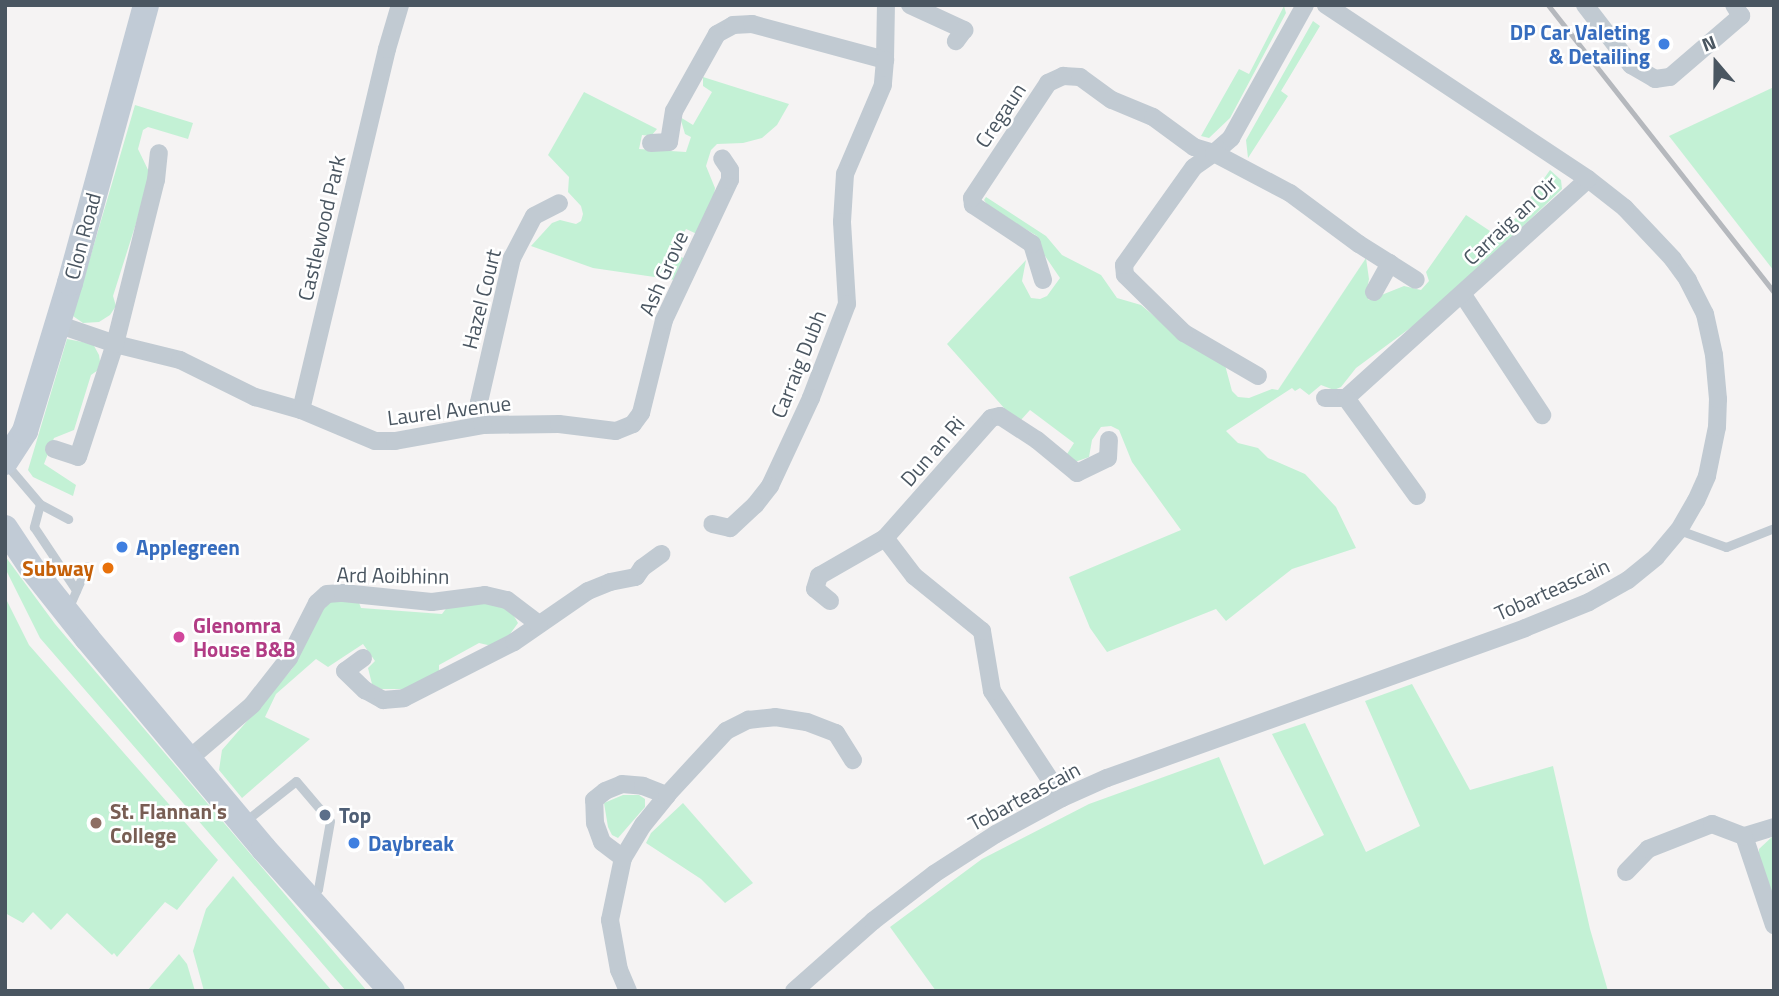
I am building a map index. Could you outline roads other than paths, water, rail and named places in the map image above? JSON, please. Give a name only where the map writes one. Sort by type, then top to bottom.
[{"type":"main road","name":"Clon Road","points":[[5,462],[25,431],[146,5]]},
{"type":"main road","points":[[20,532],[243,824],[392,991]]},
{"type":"main road","points":[[306,897],[375,991]]},
{"type":"street","name":"Castlewood Park","points":[[301,410],[400,5]]},
{"type":"street","name":"Carraig Dubh","points":[[712,524],[730,528],[755,505],[770,486],[811,398],[847,304],[842,222],[845,174],[856,142],[883,85],[886,5]]},
{"type":"street","points":[[910,5],[964,30],[956,41]]},
{"type":"street","points":[[1258,376],[1184,332],[1125,275],[1124,265],[1194,167],[1231,138],[1305,5]]},
{"type":"street","name":"Tobarteascain","points":[[794,991],[873,921],[934,874],[996,834],[1062,798],[1107,778],[1525,628],[1589,602],[1628,580],[1656,557],[1679,530],[1707,476],[1717,427],[1718,399],[1714,355],[1704,313],[1688,280],[1625,208],[1588,179],[1326,5]]},
{"type":"street","points":[[1585,5],[1631,65],[1655,79],[1670,77],[1741,16],[1734,5]]},
{"type":"street","points":[[660,142],[717,34],[733,25],[752,24],[885,60]]},
{"type":"street","name":"Cregaun","points":[[1043,280],[1032,244],[973,205],[972,198],[1048,83],[1063,76],[1080,78],[1112,100],[1153,117],[1194,147],[1214,153],[1290,193],[1416,279]]},
{"type":"street","points":[[54,449],[78,457],[114,344],[156,180],[159,153]]},
{"type":"street","name":"Ash Grove","points":[[641,412],[664,320],[730,180],[730,170],[722,158]]},
{"type":"street","name":"Carraig an Oir","points":[[1346,398],[1394,352],[1463,295],[1588,179]]},
{"type":"street","name":"Hazel Court","points":[[483,425],[480,402],[512,258],[534,216],[559,203]]},
{"type":"street","points":[[1374,292],[1390,263]]},
{"type":"street","name":"Carraig an Oir","points":[[1463,295],[1542,415]]},
{"type":"street","points":[[57,324],[114,344],[180,360],[255,397],[301,410]]},
{"type":"street","points":[[1325,398],[1346,398],[1417,496]]},
{"type":"street","name":"Laurel Avenue","points":[[301,410],[375,442],[395,441],[483,425],[559,424],[616,431],[633,424],[641,412]]},
{"type":"street","name":"Dun an Ri","points":[[830,601],[816,589],[819,576],[885,538],[991,418],[1000,416],[1037,440],[1077,473],[1108,458],[1109,440]]},
{"type":"street","points":[[885,538],[914,576],[982,631],[992,691],[1062,798]]},
{"type":"street","points":[[363,658],[345,671],[365,690],[383,700],[404,698],[514,642],[589,591],[610,582],[636,577],[642,568],[661,554]]},
{"type":"street","name":"Ard Aoibhinn","points":[[190,758],[252,705],[289,658],[317,603],[327,594],[343,593],[432,602],[485,595],[506,600],[539,624]]},
{"type":"street","points":[[628,991],[619,970],[610,920],[623,858],[643,825],[667,795],[726,731],[748,720],[775,717],[807,722],[836,733],[853,760]]},
{"type":"street","points":[[623,858],[602,842],[595,823],[594,800],[605,790],[622,785],[643,786],[667,795]]},
{"type":"street","points":[[1626,872],[1648,849],[1713,824],[1744,836],[1774,827]]},
{"type":"street","points":[[1744,836],[1774,925]]},
{"type":"lane","points":[[5,462],[40,504],[68,519]]},
{"type":"lane","points":[[20,532],[40,504]]},
{"type":"lane","points":[[1679,530],[1726,547],[1774,527]]},
{"type":"lane","points":[[71,601],[87,566]]},
{"type":"lane","points":[[243,824],[296,781],[330,821],[318,889],[306,897]]},
{"type":"railway","points":[[1548,5],[1774,292]]},
{"type":"place","name":"DP Car Valeting & Detailing","points":[[1664,44]]},
{"type":"place","name":"Applegreen","points":[[122,547]]},
{"type":"place","name":"Subway","points":[[108,568]]},
{"type":"place","name":"Glenomra House B&B","points":[[179,637]]},
{"type":"place","name":"Top","points":[[325,815]]},
{"type":"place","name":"St. Flannan's College","points":[[96,823]]},
{"type":"place","name":"Daybreak","points":[[354,843]]}]
